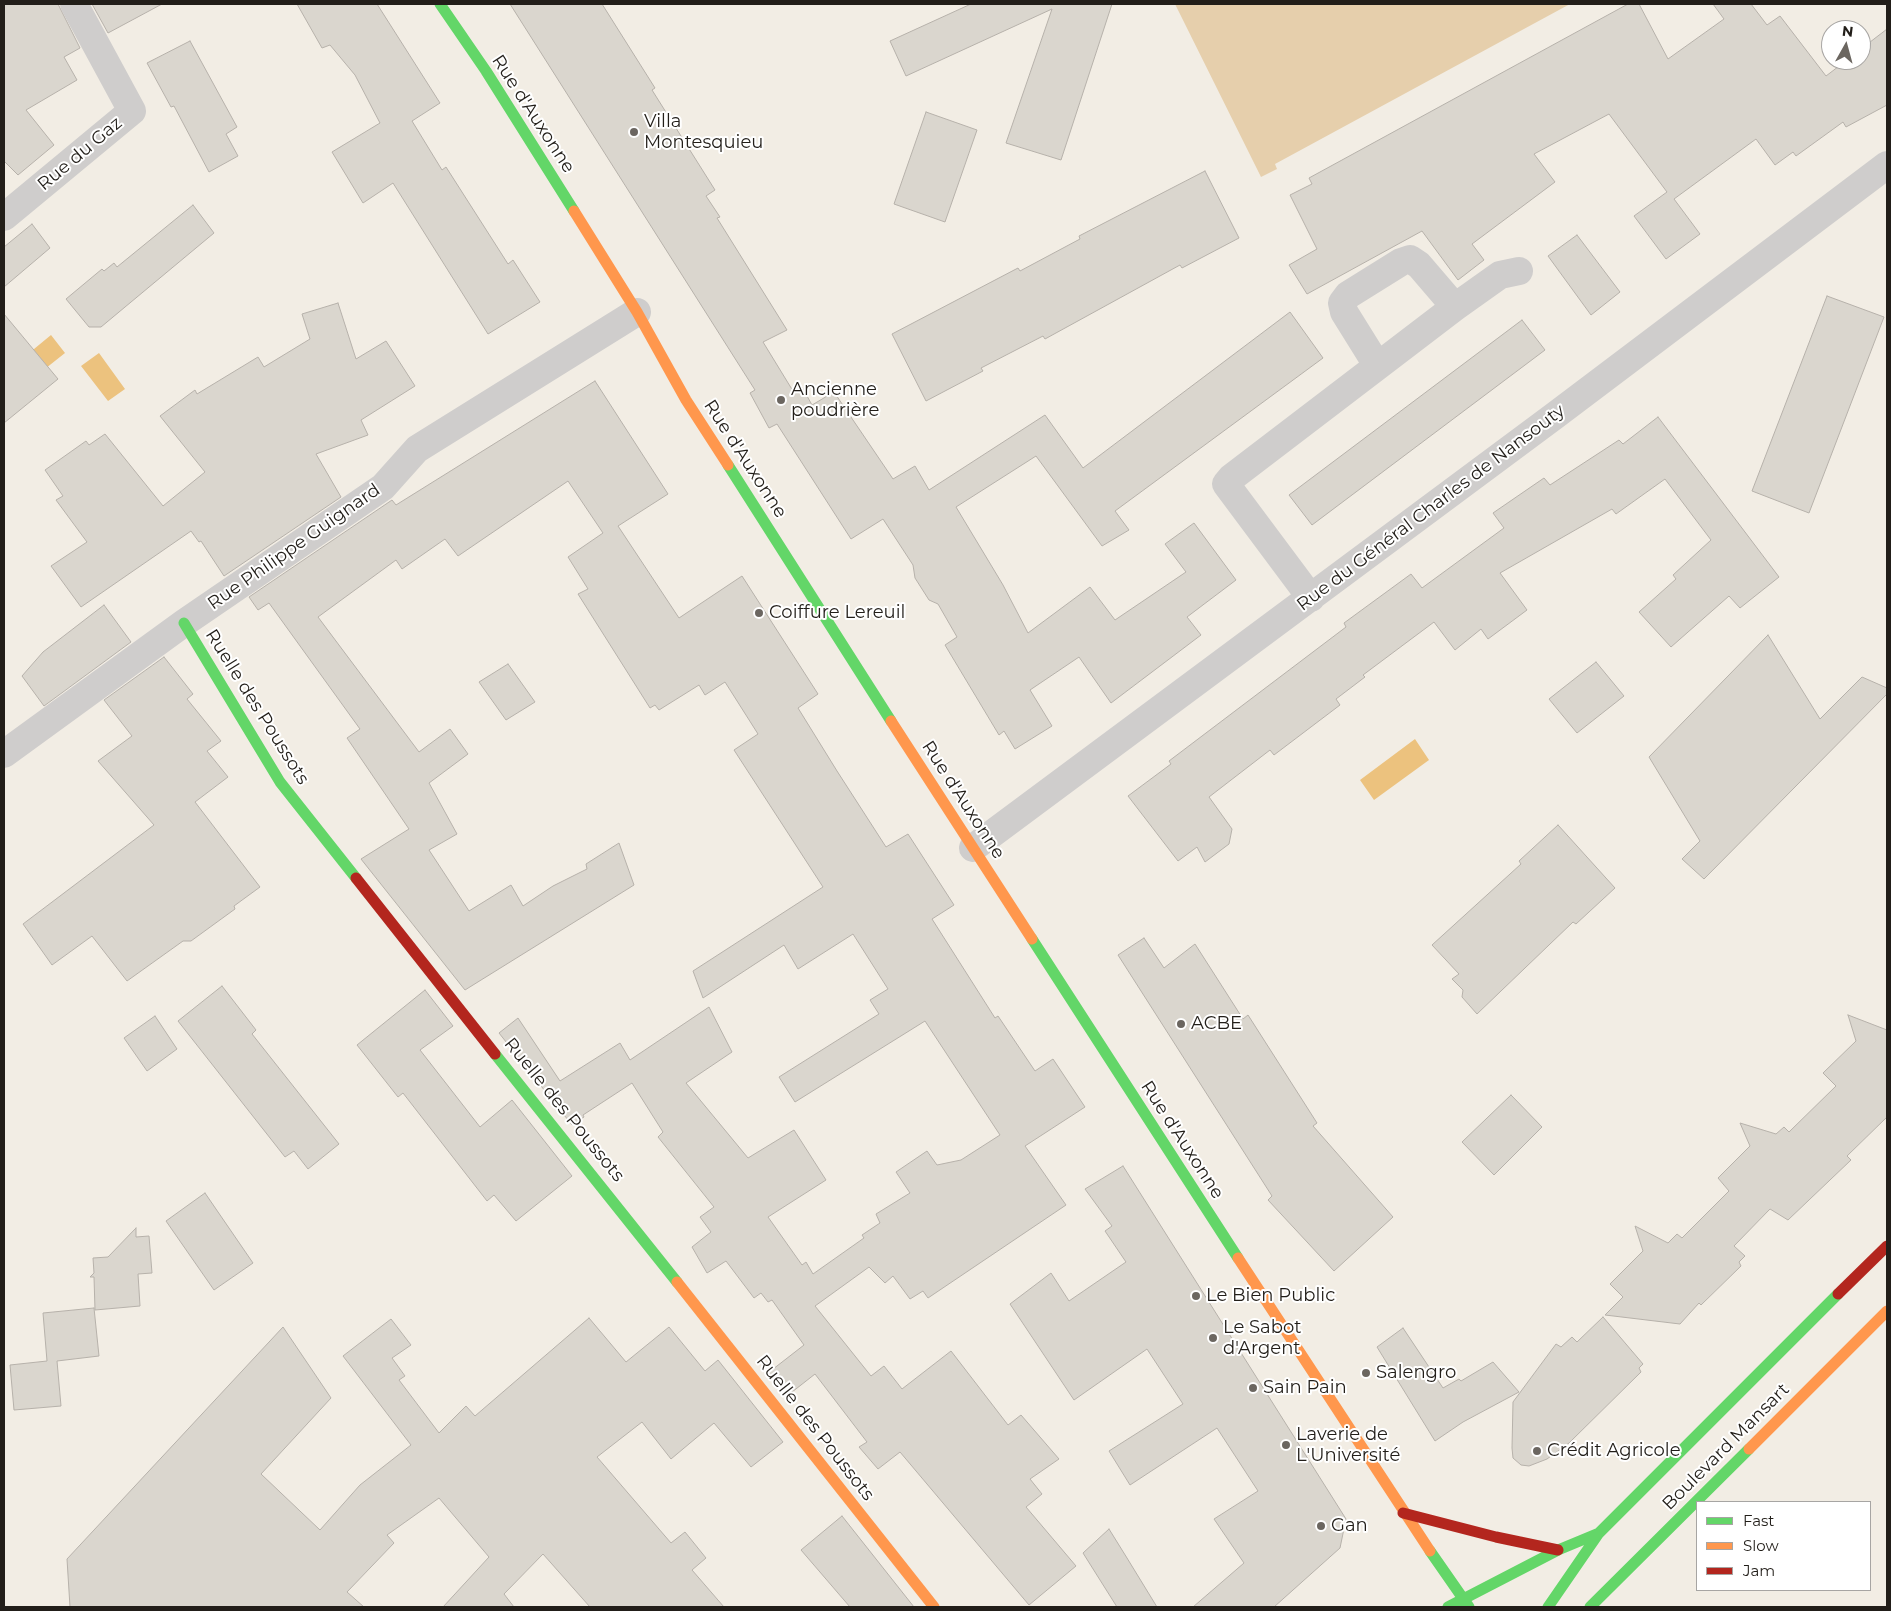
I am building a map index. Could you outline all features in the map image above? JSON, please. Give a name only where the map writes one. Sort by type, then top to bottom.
[{"type":"main road","name":"Rue d'Auxonne","points":[[440,4],[486,70],[637,312],[686,400],[973,848],[1403,1513],[1465,1605]]},
{"type":"main road","name":"Ruelle des Poussots","points":[[184,623],[280,782],[934,1607]]},
{"type":"main road","name":"Boulevard Mansart","points":[[1599,1533],[1887,1246]]},
{"type":"main road","name":"Boulevard Mansart","points":[[1696,1501],[1887,1311]]},
{"type":"main road","name":"Boulevard Mansart","points":[[1590,1607],[1696,1501]]},
{"type":"main road","points":[[1403,1513],[1496,1537],[1558,1550]]},
{"type":"main road","points":[[1447,1607],[1465,1605],[1558,1550],[1599,1533]]},
{"type":"main road","points":[[1548,1607],[1599,1533]]},
{"type":"street","name":"Rue du Gaz","points":[[4,217],[132,111],[74,4]]},
{"type":"street","name":"Rue du Général Charles de Nansouty","points":[[973,848],[1311,598],[1887,165]]},
{"type":"street","points":[[1377,365],[1344,312],[1342,303],[1348,295],[1401,262],[1410,259],[1419,265],[1455,307]]},
{"type":"street","points":[[1311,598],[1226,484],[1231,478],[1377,365],[1455,307],[1500,275],[1519,271]]},
{"type":"street","name":"Rue Philippe Guignard","points":[[4,754],[184,623],[383,487],[418,449],[637,312]]},
{"type":"shaded area","points":[[1175,4],[1570,4],[1275,164],[1277,169],[1261,177]]},
{"type":"shaded area","points":[[51,335],[65,353],[31,380],[17,363]]},
{"type":"shaded area","points":[[99,353],[125,389],[108,401],[81,366]]},
{"type":"shaded area","points":[[1415,739],[1429,760],[1374,800],[1360,780]]},
{"type":"building","points":[[4,4],[58,4],[80,48],[64,57],[77,80],[26,110],[54,145],[18,175],[4,161]]},
{"type":"building","points":[[92,4],[162,4],[108,33]]},
{"type":"building","points":[[297,4],[377,4],[440,103],[412,121],[442,170],[446,167],[508,264],[513,260],[540,302],[488,334],[393,183],[363,203],[332,152],[380,123],[355,75],[330,45],[322,48]]},
{"type":"building","points":[[510,4],[602,4],[655,88],[652,90],[715,190],[706,196],[720,217],[717,218],[787,330],[763,342],[793,391],[802,387],[812,405],[834,392],[893,479],[915,466],[929,490],[1045,415],[1083,468],[1290,312],[1323,358],[1115,511],[1129,530],[1102,546],[1036,456],[956,507],[1003,585],[1028,633],[1090,587],[1115,620],[1186,572],[1165,544],[1194,523],[1236,580],[1187,617],[1201,635],[1111,703],[1079,657],[1030,690],[1052,726],[1015,749],[1004,731],[999,735],[945,645],[957,637],[938,604],[929,600],[915,578],[913,565],[883,519],[851,539],[777,424],[769,428],[750,393],[755,390]]},
{"type":"building","points":[[971,4],[1112,4],[1061,160],[1006,143],[1052,9],[906,76],[890,41]]},
{"type":"building","points":[[1628,4],[1639,4],[1668,59],[1724,19],[1713,4],[1751,4],[1767,25],[1780,16],[1826,76],[1834,70],[1871,70],[1871,41],[1887,29],[1887,105],[1846,127],[1843,122],[1796,156],[1793,152],[1775,165],[1756,139],[1674,199],[1700,234],[1666,259],[1634,216],[1667,192],[1609,114],[1534,154],[1555,182],[1472,244],[1484,260],[1458,280],[1422,231],[1307,294],[1289,265],[1317,249],[1290,195],[1312,184],[1309,178]]},
{"type":"building","points":[[190,41],[237,127],[226,134],[238,156],[209,172],[174,106],[171,107],[147,63]]},
{"type":"building","points":[[926,112],[977,130],[945,222],[894,204]]},
{"type":"building","points":[[1205,171],[1239,238],[1182,268],[1180,265],[1045,339],[1043,336],[981,368],[983,371],[926,401],[892,334],[1018,268],[1020,271],[1080,239],[1079,236]]},
{"type":"building","points":[[193,205],[214,233],[101,327],[89,327],[66,299],[102,269],[104,271],[114,263],[117,267]]},
{"type":"building","points":[[32,224],[50,248],[4,287],[4,247]]},
{"type":"building","points":[[1577,235],[1620,292],[1591,315],[1548,256]]},
{"type":"building","points":[[1827,296],[1884,317],[1809,513],[1752,491]]},
{"type":"building","points":[[338,303],[356,359],[386,341],[415,386],[361,420],[368,435],[316,454],[341,497],[224,576],[201,541],[199,542],[191,531],[81,607],[51,566],[87,542],[56,500],[63,496],[45,470],[86,441],[89,445],[105,434],[163,506],[205,472],[160,416],[195,390],[197,394],[258,357],[264,367],[310,339],[302,314]]},
{"type":"building","points":[[4,314],[58,379],[4,423]]},
{"type":"building","points":[[1522,320],[1545,350],[1312,525],[1289,495]]},
{"type":"building","points":[[595,381],[668,494],[618,526],[679,618],[742,576],[818,694],[798,708],[837,771],[886,847],[908,834],[954,905],[932,919],[995,1018],[998,1016],[1035,1071],[1053,1059],[1085,1107],[1025,1146],[1066,1205],[928,1298],[923,1291],[910,1299],[893,1276],[885,1283],[869,1267],[815,1306],[871,1376],[884,1366],[902,1389],[951,1351],[1008,1425],[1021,1415],[1059,1459],[1030,1479],[1042,1494],[1026,1507],[1076,1566],[1029,1605],[900,1452],[878,1469],[859,1447],[867,1442],[815,1374],[787,1396],[768,1373],[804,1345],[772,1300],[768,1302],[761,1293],[754,1298],[726,1261],[707,1273],[692,1247],[711,1232],[700,1217],[714,1207],[658,1137],[663,1132],[632,1083],[583,1115],[584,1117],[572,1125],[499,1033],[518,1018],[560,1081],[620,1043],[630,1060],[709,1007],[732,1052],[686,1083],[748,1158],[794,1130],[826,1180],[768,1217],[802,1265],[806,1262],[813,1274],[864,1238],[862,1235],[880,1223],[876,1214],[910,1193],[896,1172],[927,1151],[937,1165],[961,1160],[1000,1135],[925,1021],[795,1102],[779,1077],[879,1014],[870,1000],[888,989],[853,934],[798,969],[784,945],[703,998],[693,971],[823,887],[734,750],[758,734],[725,682],[705,695],[699,685],[659,710],[655,705],[650,708],[578,594],[588,589],[568,557],[603,533],[568,481],[458,556],[445,539],[402,569],[396,560],[318,617],[419,752],[450,729],[468,754],[429,783],[457,834],[429,850],[469,911],[511,885],[523,906],[553,886],[587,869],[586,864],[619,843],[634,885],[465,990],[361,859],[409,829],[347,738],[360,729],[269,603],[258,610],[249,597],[392,500],[396,505]]},
{"type":"building","points":[[1658,417],[1779,577],[1740,608],[1729,596],[1671,647],[1639,612],[1676,579],[1673,575],[1711,540],[1665,479],[1616,514],[1612,509],[1500,573],[1527,610],[1488,639],[1481,629],[1455,650],[1434,622],[1363,675],[1365,677],[1336,699],[1340,705],[1274,755],[1270,750],[1209,797],[1232,829],[1229,844],[1205,862],[1197,847],[1178,861],[1128,796],[1171,764],[1169,761],[1346,627],[1344,623],[1411,574],[1422,588],[1504,528],[1493,513],[1544,478],[1550,485],[1619,440],[1623,444]]},
{"type":"building","points":[[104,605],[131,642],[44,706],[22,676],[43,652]]},
{"type":"building","points":[[1768,635],[1820,719],[1862,677],[1887,688],[1887,694],[1704,879],[1682,859],[1700,841],[1649,757]]},
{"type":"building","points":[[164,657],[193,694],[187,699],[221,741],[207,751],[228,777],[195,802],[260,887],[234,906],[235,909],[191,941],[183,941],[127,981],[92,936],[52,965],[23,924],[154,825],[98,761],[132,736],[104,700]]},
{"type":"building","points":[[1596,662],[1624,696],[1577,733],[1549,699]]},
{"type":"building","points":[[508,664],[535,702],[506,720],[479,682]]},
{"type":"building","points":[[1558,825],[1615,888],[1576,924],[1573,922],[1477,1014],[1462,997],[1463,990],[1452,979],[1459,974],[1432,945],[1521,864],[1519,861]]},
{"type":"building","points":[[1144,938],[1164,968],[1195,944],[1243,1019],[1248,1015],[1317,1123],[1313,1126],[1393,1217],[1334,1271],[1268,1200],[1272,1196],[1118,955]]},
{"type":"building","points":[[222,986],[256,1030],[252,1034],[339,1144],[308,1169],[294,1151],[285,1157],[178,1021]]},
{"type":"building","points":[[425,990],[453,1026],[420,1050],[480,1127],[512,1100],[572,1176],[516,1221],[494,1195],[487,1201],[403,1093],[398,1097],[357,1045]]},
{"type":"building","points":[[1848,1015],[1887,1030],[1887,1117],[1847,1156],[1851,1160],[1788,1220],[1770,1209],[1734,1246],[1745,1256],[1739,1262],[1741,1266],[1701,1305],[1699,1303],[1680,1324],[1605,1315],[1623,1297],[1610,1284],[1643,1251],[1635,1226],[1668,1243],[1677,1234],[1682,1238],[1729,1191],[1718,1178],[1750,1146],[1740,1123],[1776,1134],[1784,1127],[1789,1132],[1836,1086],[1823,1073],[1856,1041]]},
{"type":"building","points":[[155,1016],[177,1049],[147,1071],[124,1038]]},
{"type":"building","points":[[1511,1095],[1542,1127],[1494,1175],[1462,1142]]},
{"type":"building","points":[[1123,1166],[1346,1519],[1340,1548],[1274,1607],[1193,1607],[1244,1563],[1214,1519],[1258,1491],[1217,1428],[1130,1485],[1109,1451],[1183,1404],[1147,1349],[1074,1400],[1010,1304],[1051,1273],[1069,1301],[1126,1262],[1105,1231],[1112,1226],[1085,1189]]},
{"type":"building","points":[[205,1193],[253,1263],[214,1290],[166,1221]]},
{"type":"building","points":[[136,1228],[136,1237],[149,1236],[152,1273],[138,1274],[140,1306],[95,1310],[94,1277],[90,1277],[94,1273],[93,1258],[108,1257]]},
{"type":"building","points":[[94,1308],[99,1356],[57,1361],[61,1406],[14,1410],[10,1365],[47,1361],[43,1313]]},
{"type":"building","points":[[1603,1317],[1643,1364],[1639,1368],[1641,1372],[1569,1443],[1547,1459],[1529,1466],[1521,1465],[1513,1458],[1513,1402],[1556,1344],[1561,1347],[1572,1337],[1577,1342]]},
{"type":"building","points":[[589,1318],[626,1362],[669,1327],[705,1371],[718,1360],[783,1442],[751,1467],[714,1423],[671,1459],[642,1422],[597,1457],[671,1543],[685,1532],[706,1558],[692,1570],[724,1607],[590,1607],[543,1554],[504,1594],[514,1607],[443,1607],[489,1557],[439,1498],[387,1535],[394,1543],[347,1592],[364,1607],[70,1607],[67,1559],[283,1327],[331,1398],[261,1474],[320,1530],[360,1485],[411,1445],[343,1356],[391,1319],[411,1345],[392,1358],[405,1376],[399,1380],[439,1433],[466,1406],[475,1416]]},
{"type":"building","points":[[1403,1328],[1443,1388],[1459,1379],[1461,1381],[1493,1362],[1519,1392],[1463,1422],[1435,1441],[1377,1347]]},
{"type":"building","points":[[842,1516],[914,1607],[850,1607],[801,1550]]},
{"type":"building","points":[[1109,1529],[1157,1607],[1117,1607],[1083,1553]]},
{"type":"traffic: fast","points":[[440,4],[486,71],[574,211]]},
{"type":"traffic: fast","points":[[728,465],[891,721]]},
{"type":"traffic: fast","points":[[184,623],[280,782],[356,878]]},
{"type":"traffic: fast","points":[[1032,939],[1238,1258]]},
{"type":"traffic: fast","points":[[495,1054],[677,1282]]},
{"type":"traffic: fast","points":[[1548,1607],[1599,1533],[1838,1294]]},
{"type":"traffic: fast","points":[[1697,1501],[1749,1449]]},
{"type":"traffic: fast","points":[[1590,1607],[1696,1502]]},
{"type":"traffic: fast","points":[[1448,1607],[1558,1550],[1599,1533]]},
{"type":"traffic: fast","points":[[1430,1551],[1469,1607]]},
{"type":"traffic: slow","points":[[574,211],[637,312],[686,400],[728,465]]},
{"type":"traffic: slow","points":[[891,721],[1032,939]]},
{"type":"traffic: slow","points":[[1238,1258],[1430,1551]]},
{"type":"traffic: slow","points":[[677,1282],[934,1607]]},
{"type":"traffic: slow","points":[[1749,1449],[1887,1311]]},
{"type":"traffic: jam","points":[[356,878],[495,1054]]},
{"type":"traffic: jam","points":[[1838,1294],[1887,1246]]},
{"type":"traffic: jam","points":[[1403,1513],[1496,1537],[1558,1550]]},
{"type":"place","name":"Villa Montesquieu","points":[[634,132]]},
{"type":"place","name":"Ancienne poudrière","points":[[781,400]]},
{"type":"place","name":"Coiffure Lereuil","points":[[759,613]]},
{"type":"place","name":"ACBE","points":[[1181,1024]]},
{"type":"place","name":"Le Bien Public","points":[[1196,1296]]},
{"type":"place","name":"Le Sabot d'Argent","points":[[1213,1338]]},
{"type":"place","name":"Salengro","points":[[1366,1373]]},
{"type":"place","name":"Sain Pain","points":[[1253,1388]]},
{"type":"place","name":"Laverie de L'Université","points":[[1286,1445]]},
{"type":"place","name":"Crédit Agricole","points":[[1537,1451]]},
{"type":"place","name":"Gan","points":[[1321,1526]]}]
